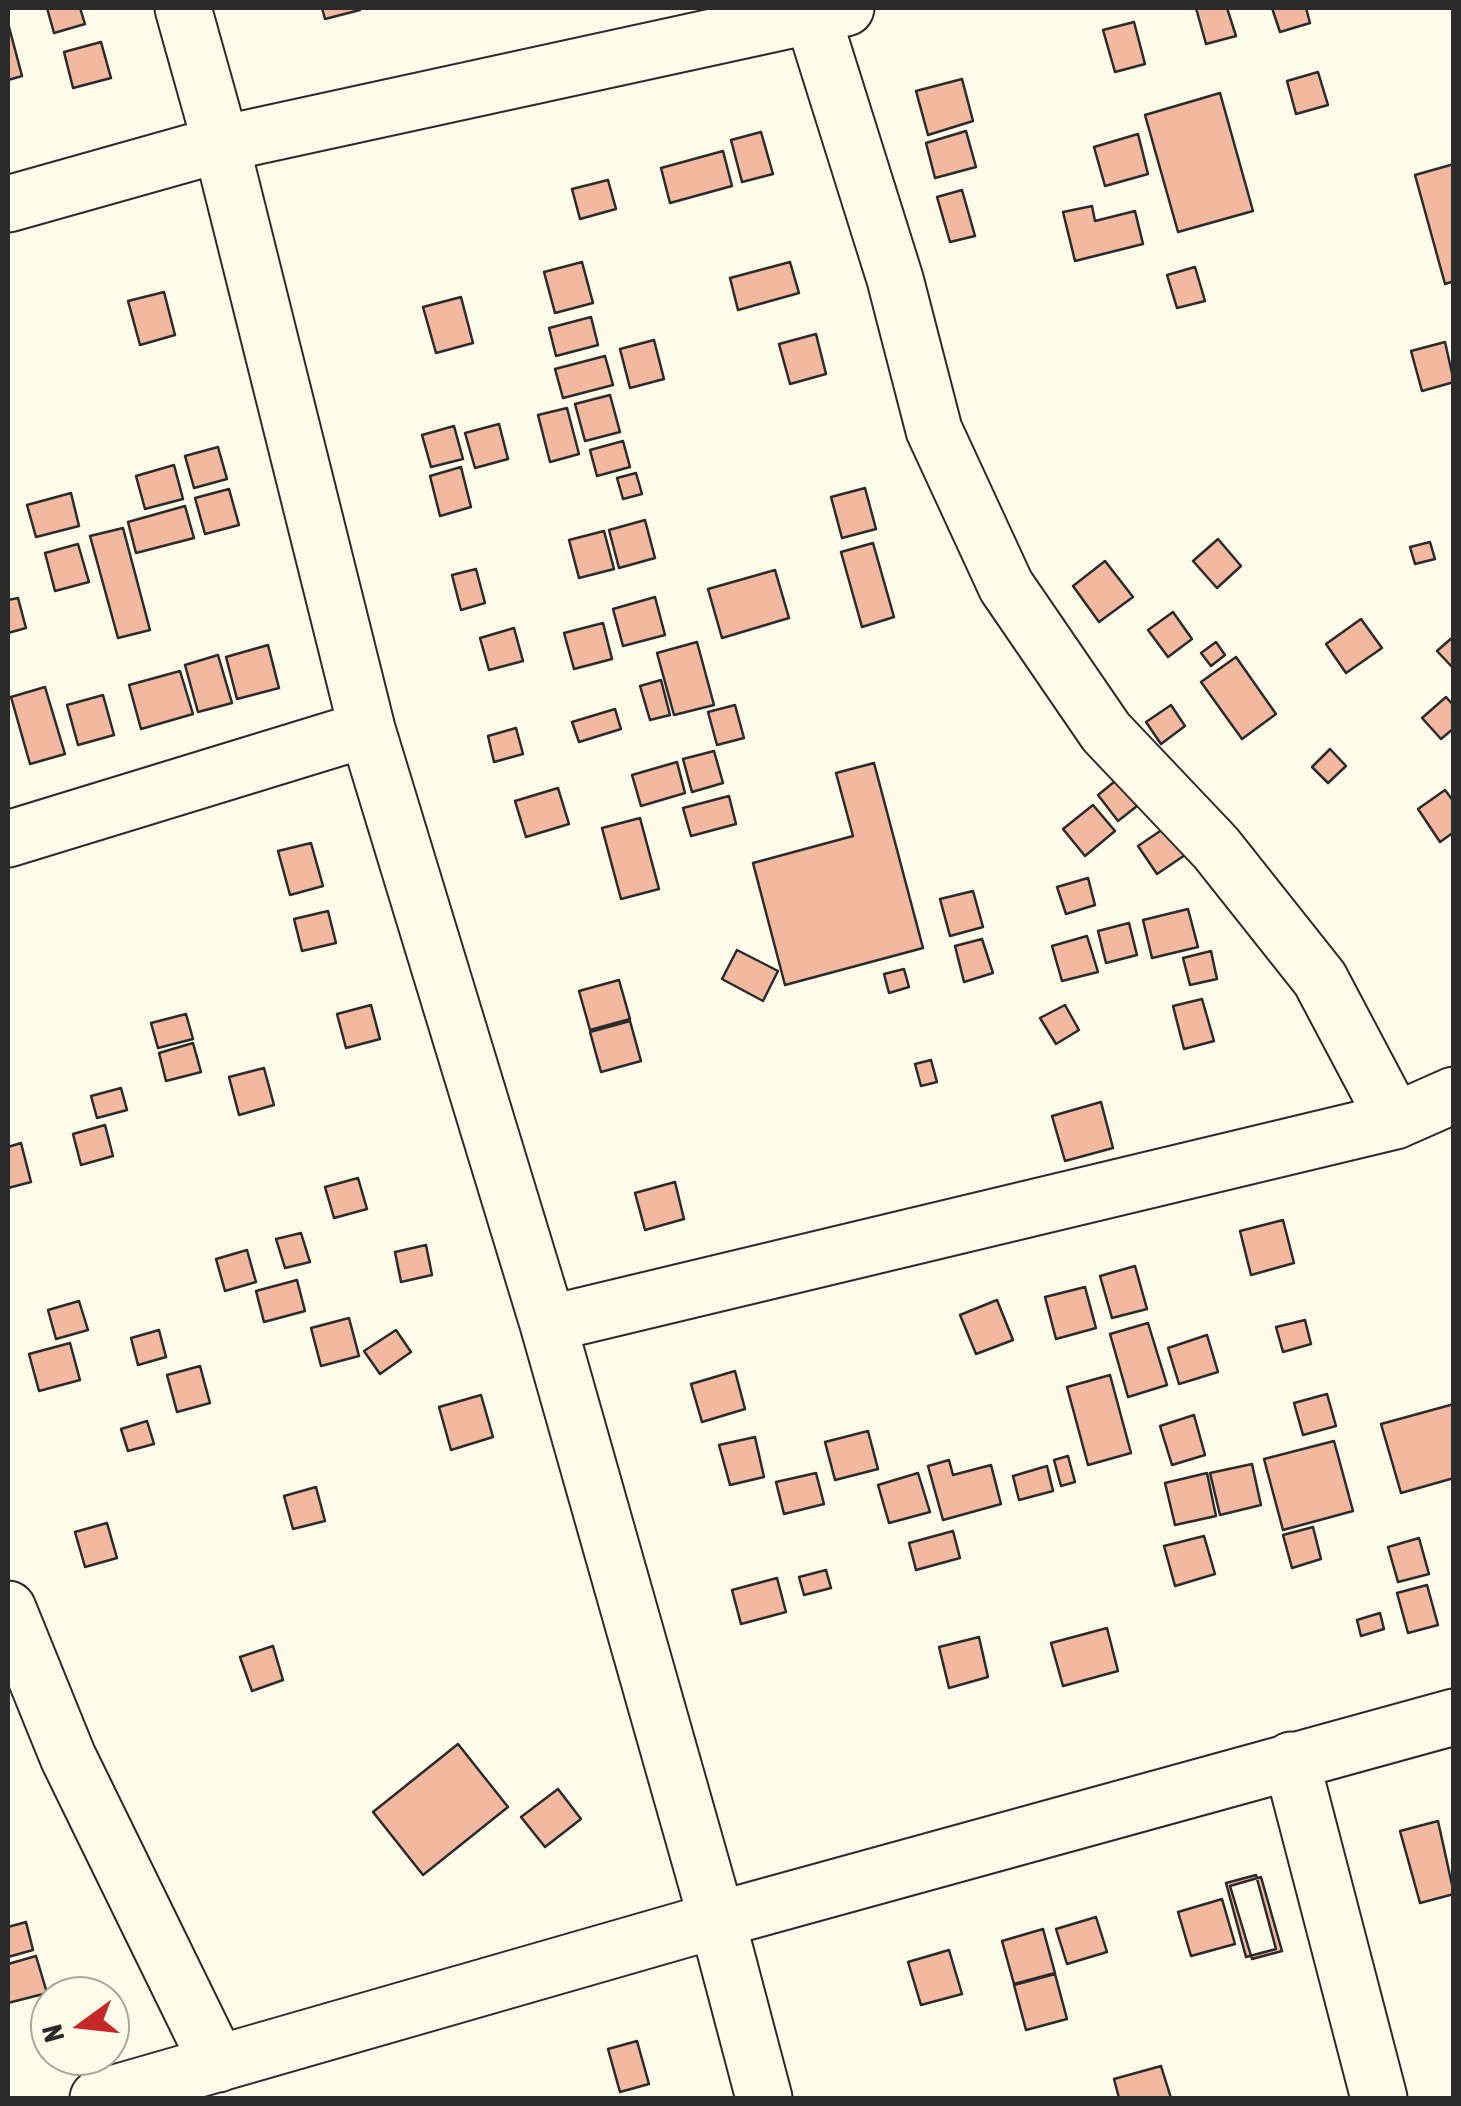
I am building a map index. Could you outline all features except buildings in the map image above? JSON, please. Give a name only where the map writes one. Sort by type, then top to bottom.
[{"type":"street","points":[[183,8],[221,144],[367,729],[548,1324],[764,2098]]},
{"type":"street","points":[[8,204],[221,144],[823,10],[934,430],[1006,586],[1106,732],[1216,848],[1320,979],[1395,1122]]},
{"type":"street","points":[[8,839],[367,729]]},
{"type":"street","points":[[548,1324],[1395,1122],[1454,1095]]},
{"type":"street","points":[[8,1610],[68,1756],[218,2064]]},
{"type":"street","points":[[98,2098],[717,1920],[1454,1717]]},
{"type":"street","points":[[1292,1760],[1379,2098]]}]
